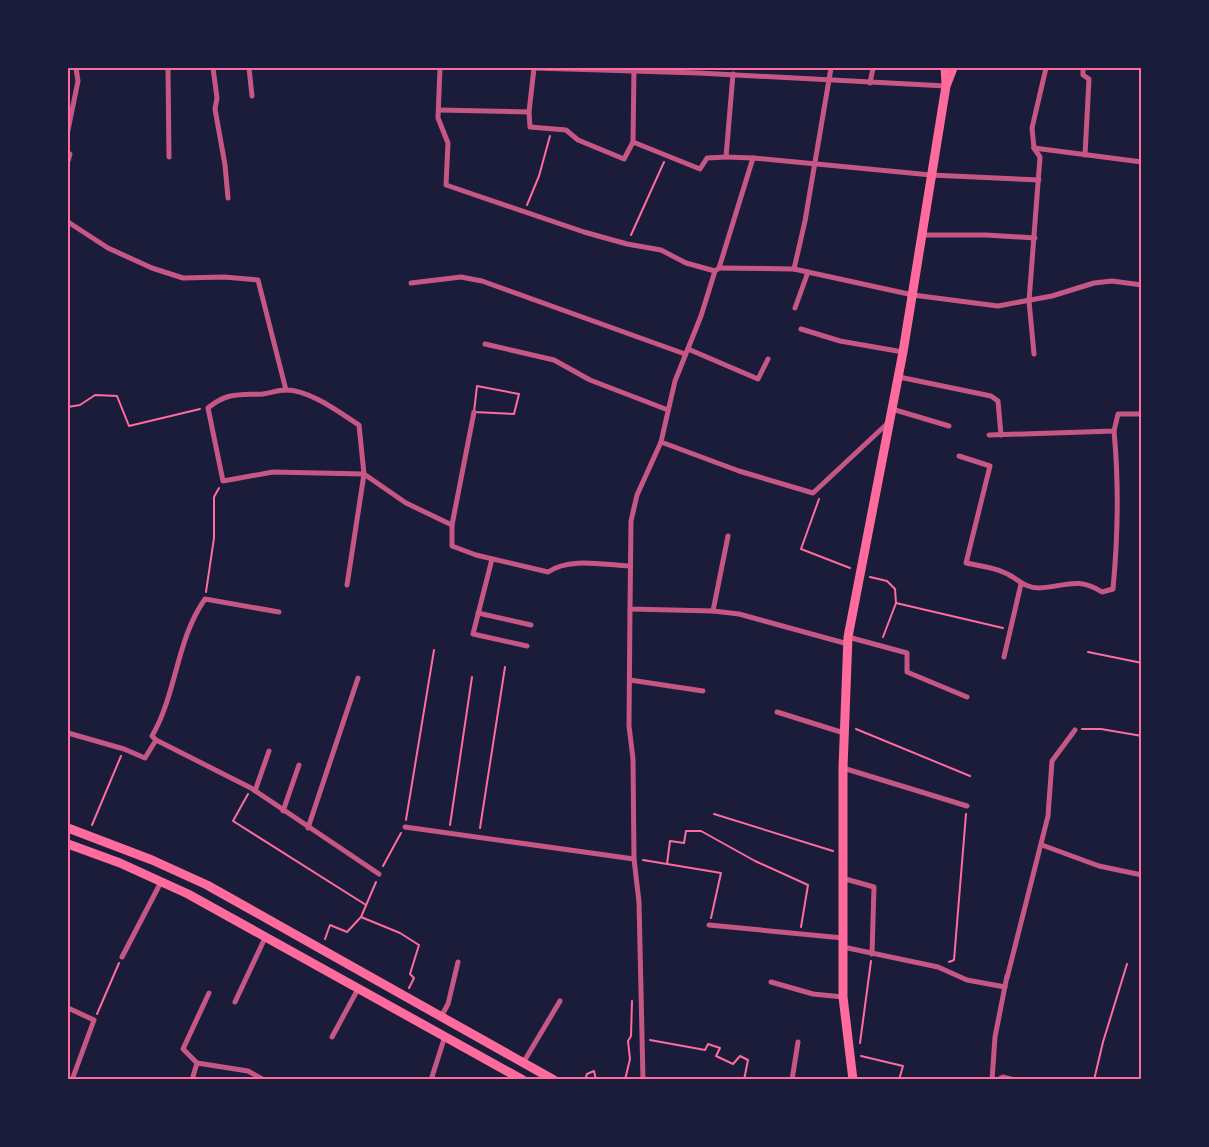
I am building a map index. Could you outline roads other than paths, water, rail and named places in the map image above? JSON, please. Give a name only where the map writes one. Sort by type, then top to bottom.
[{"type":"main road","points":[[945,68],[946,86]]},
{"type":"main road","points":[[853,1080],[843,997],[843,768],[848,641],[859,573],[904,352],[946,86],[953,68]]},
{"type":"main road","points":[[68,828],[88,834],[152,860],[206,885],[554,1080]]},
{"type":"main road","points":[[68,844],[120,863],[188,894],[523,1080]]},
{"type":"street","points":[[68,130],[78,81],[76,68]]},
{"type":"street","points":[[168,68],[169,157]]},
{"type":"street","points":[[212,68],[217,98],[215,109],[225,165],[228,198]]},
{"type":"street","points":[[249,68],[252,96]]},
{"type":"street","points":[[440,68],[438,118],[448,143],[446,185],[627,244],[661,250],[686,263],[717,269],[794,269],[913,295],[998,306],[1052,296],[1094,283],[1112,281],[1142,285]]},
{"type":"street","points":[[634,70],[633,142],[624,159],[578,140],[566,130],[530,127],[528,112],[534,68],[699,70],[870,83],[946,86]]},
{"type":"street","points":[[794,269],[805,221],[831,68]]},
{"type":"street","points":[[870,83],[873,68]]},
{"type":"street","points":[[1034,354],[1029,301],[1040,158],[1034,148],[1032,128],[1046,68]]},
{"type":"street","points":[[1082,68],[1083,76],[1089,79],[1085,155]]},
{"type":"street","points":[[726,157],[733,74]]},
{"type":"street","points":[[439,110],[528,112]]},
{"type":"street","points":[[633,142],[700,169],[707,158],[726,157],[931,175],[1039,180]]},
{"type":"street","points":[[1034,148],[1142,162]]},
{"type":"street","points":[[68,152],[70,154],[68,161]]},
{"type":"street","points":[[643,1080],[639,902],[634,859],[635,787],[629,726],[630,521],[637,495],[661,442],[675,381],[717,269],[752,158]]},
{"type":"street","points":[[68,222],[108,248],[152,268],[183,278],[224,277],[258,280],[286,390]]},
{"type":"street","points":[[922,235],[986,235],[1035,238]]},
{"type":"street","points":[[795,308],[808,272]]},
{"type":"street","points":[[411,283],[461,277],[482,281],[687,351],[758,379],[768,359]]},
{"type":"street","points":[[801,329],[840,341],[904,352]]},
{"type":"street","points":[[485,344],[554,360],[590,380],[668,410]]},
{"type":"street","points":[[898,377],[991,396],[998,401],[1001,435]]},
{"type":"street","points":[[347,585],[364,474],[359,425],[326,404],[286,390],[263,394],[241,393],[220,398],[208,408],[223,481],[273,472],[364,474],[406,503],[452,525]]},
{"type":"street","points":[[892,409],[949,426]]},
{"type":"street","points":[[474,412],[452,525],[452,546],[492,560],[548,572],[558,565],[579,563],[629,566]]},
{"type":"street","points":[[960,456],[990,466],[966,563],[1011,576],[1021,584],[1038,588],[1079,582],[1092,586],[1102,592],[1114,589],[1118,483],[1114,431],[1118,414],[1142,414]]},
{"type":"street","points":[[661,442],[739,471],[813,493],[890,422]]},
{"type":"street","points":[[989,435],[1114,431]]},
{"type":"street","points":[[714,611],[728,536]]},
{"type":"street","points":[[492,560],[473,634],[527,646]]},
{"type":"street","points":[[1004,656],[1021,584]]},
{"type":"street","points":[[279,612],[205,599],[196,612],[182,645],[169,700],[152,736],[156,740],[253,790],[380,874]]},
{"type":"street","points":[[630,609],[714,611],[907,653],[907,672],[967,697]]},
{"type":"street","points":[[478,613],[531,625]]},
{"type":"street","points":[[308,828],[358,678]]},
{"type":"street","points":[[630,680],[703,691]]},
{"type":"street","points":[[776,712],[844,729]]},
{"type":"street","points":[[1007,978],[1042,845],[1050,804],[1052,761],[1074,730]]},
{"type":"street","points":[[68,733],[124,749],[145,758],[156,740]]},
{"type":"street","points":[[253,790],[268,751]]},
{"type":"street","points":[[283,811],[299,765]]},
{"type":"street","points":[[843,768],[967,806]]},
{"type":"street","points":[[405,827],[634,859]]},
{"type":"street","points":[[1042,845],[1099,866],[1142,875]]},
{"type":"street","points":[[842,878],[874,887],[872,954]]},
{"type":"street","points":[[122,956],[161,882]]},
{"type":"street","points":[[709,925],[800,934],[843,943],[872,954],[938,967],[967,980],[1005,987]]},
{"type":"street","points":[[235,1002],[265,938]]},
{"type":"street","points":[[442,1017],[448,1004],[458,962]]},
{"type":"street","points":[[992,1080],[995,1037],[1009,968]]},
{"type":"street","points":[[771,982],[813,994],[843,997]]},
{"type":"street","points":[[332,1037],[358,989]]},
{"type":"street","points":[[208,993],[184,1049],[197,1063],[248,1071],[264,1080]]},
{"type":"street","points":[[524,1063],[560,1001]]},
{"type":"street","points":[[68,1008],[94,1020],[72,1080]]},
{"type":"street","points":[[431,1080],[445,1036]]},
{"type":"street","points":[[792,1080],[798,1042]]},
{"type":"street","points":[[192,1080],[197,1063]]},
{"type":"street","points":[[997,1080],[1003,1077],[1014,1080]]}]
